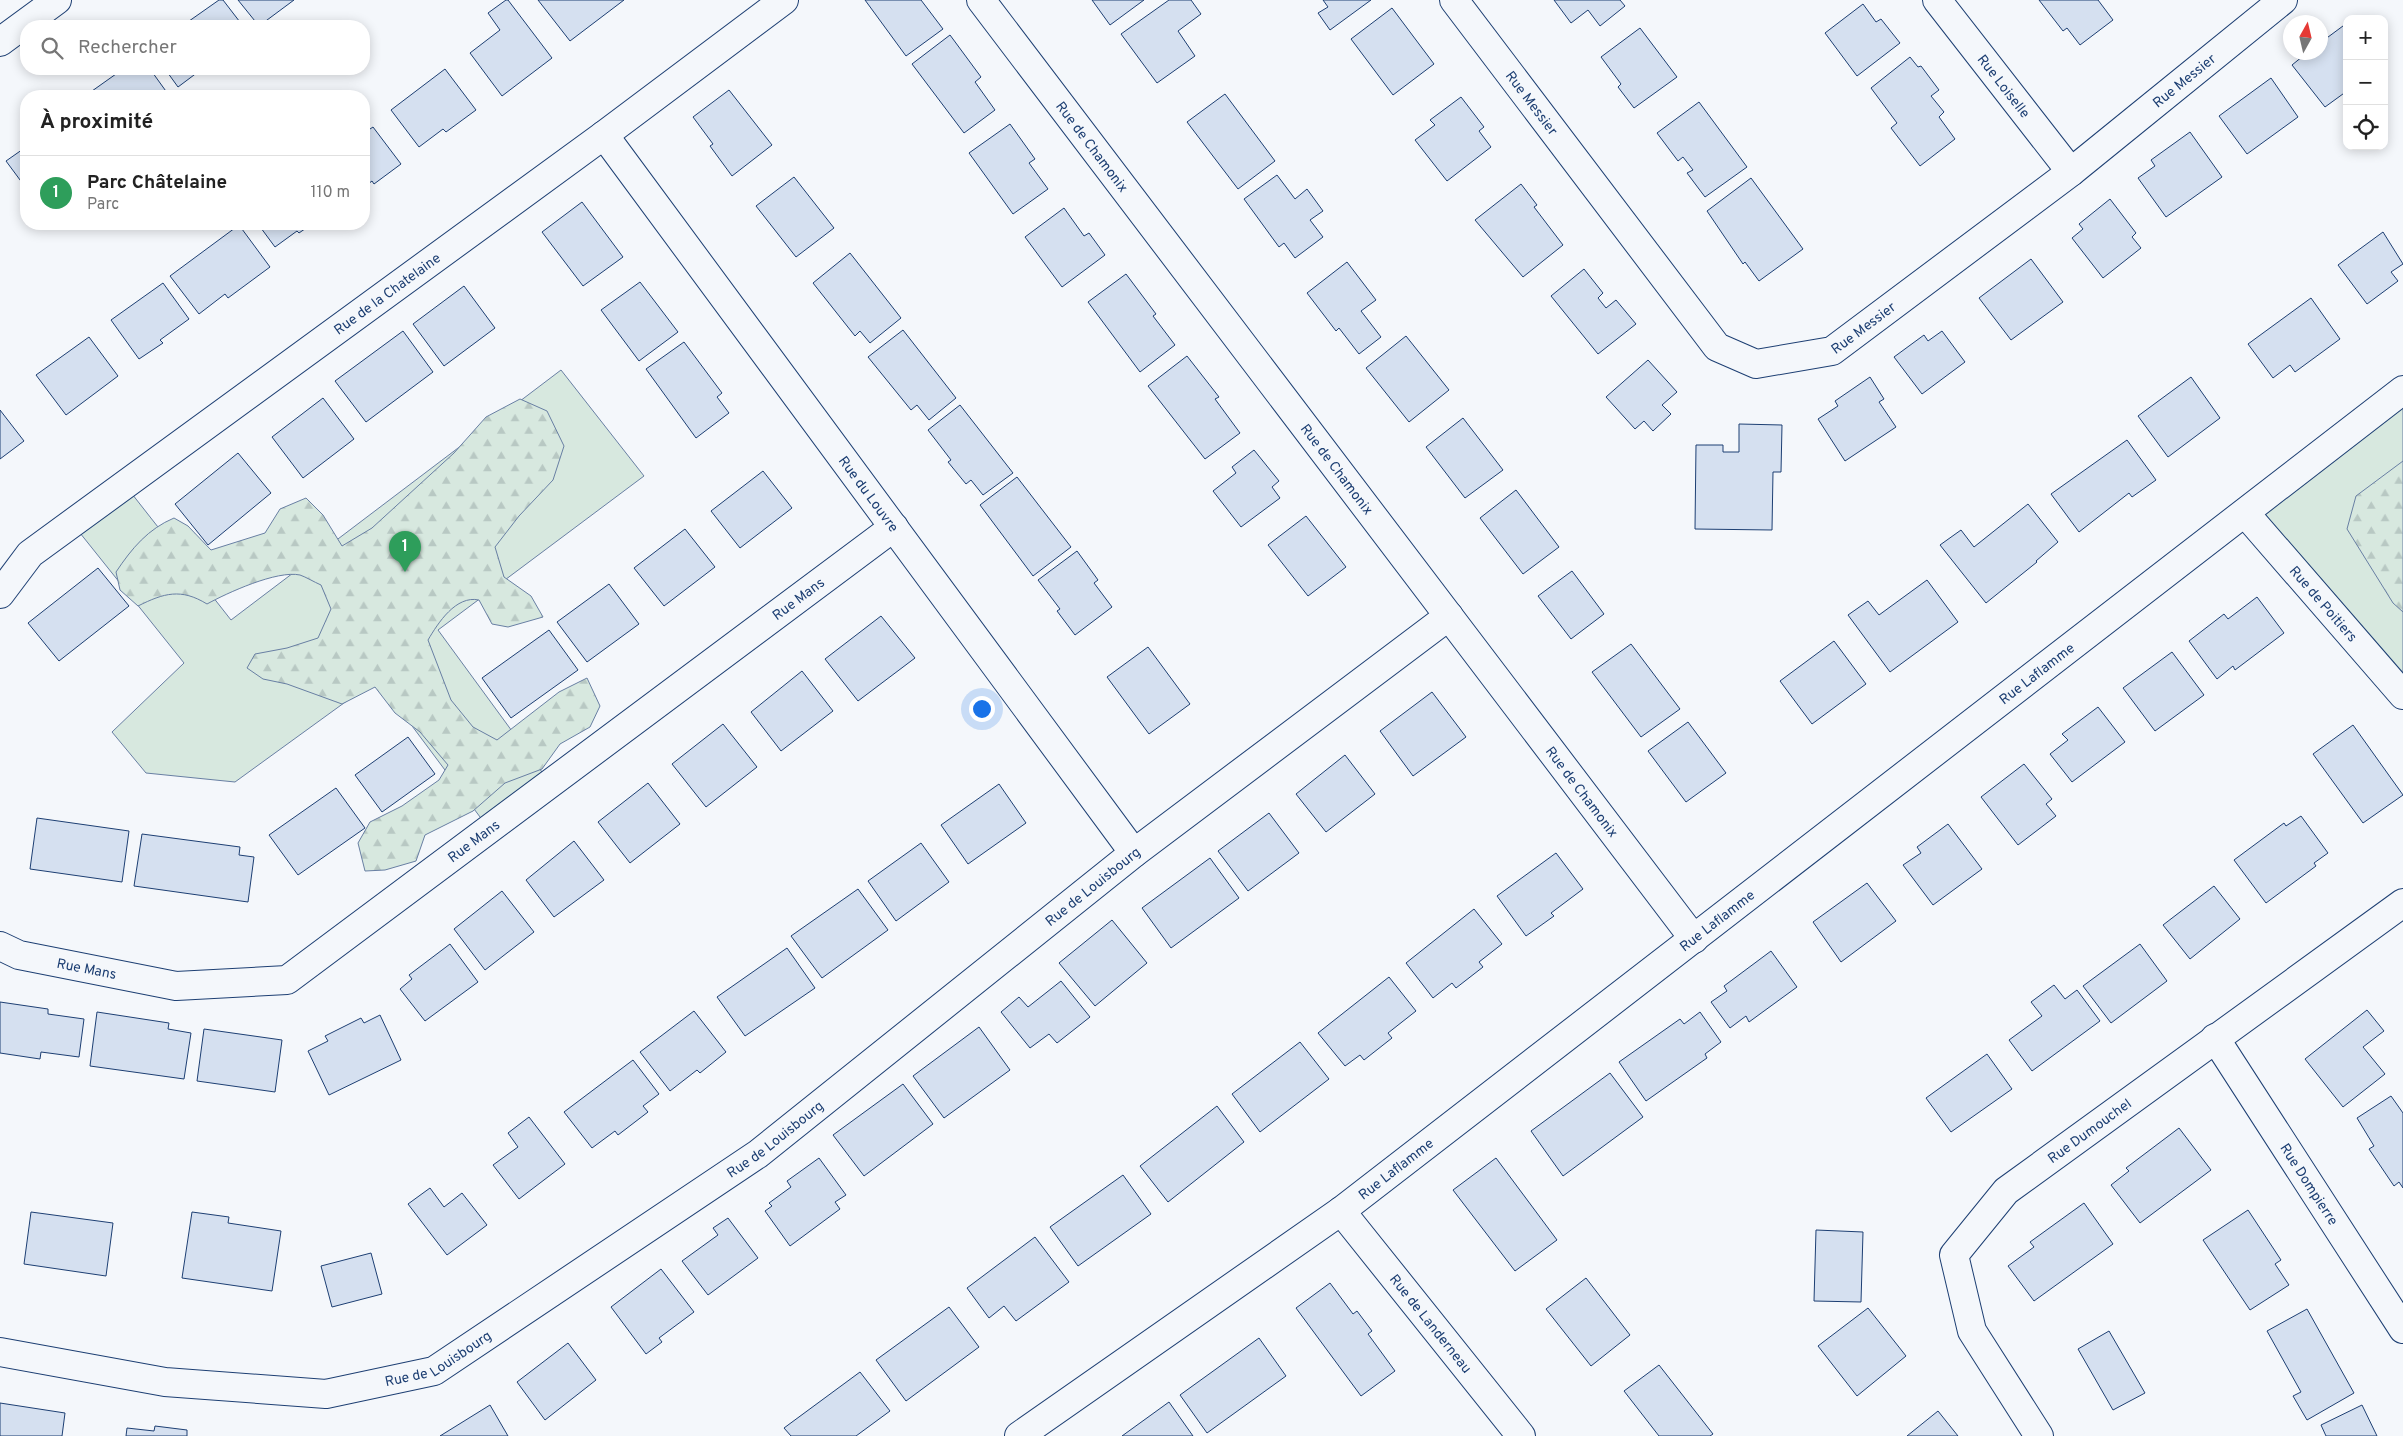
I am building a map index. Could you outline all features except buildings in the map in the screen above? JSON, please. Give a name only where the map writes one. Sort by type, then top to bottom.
[{"type":"street","points":[[30,20],[57,0]]},
{"type":"street","name":"Rue de la Chatelaine","points":[[0,594],[30,554],[604,135],[784,0]]},
{"type":"street","name":"Rue de Chamonix","points":[[981,0],[1694,938]]},
{"type":"street","name":"Rue Messier","points":[[1454,0],[1717,347],[1756,364],[1832,351],[2071,172],[2283,0]]},
{"type":"street","name":"Rue Loiselle","points":[[1937,0],[2071,172]]},
{"type":"street","points":[[0,42],[20,27]]},
{"type":"street","name":"Rue du Louvre","points":[[604,135],[1134,853]]},
{"type":"street","name":"Rue Laflamme","points":[[1019,1436],[1341,1212],[2403,390]]},
{"type":"street","name":"Rue de Poitiers","points":[[2245,512],[2403,695]]},
{"type":"street","name":"Rue Mans","points":[[0,946],[19,955],[176,986],[287,980],[894,527]]},
{"type":"street","name":"Rue de Louisbourg","points":[[0,1352],[165,1382],[326,1394],[434,1371],[758,1154],[1134,853],[1449,616]]},
{"type":"street","name":"Rue Dumouchel","points":[[2039,1436],[1972,1331],[1954,1255],[2006,1190],[2403,903]]},
{"type":"street","name":"Rue Dompierre","points":[[2215,1038],[2403,1329]]},
{"type":"street","name":"Rue de Landerneau","points":[[1341,1212],[1521,1436]]},
{"type":"green space","points":[[561,370],[644,476],[438,630],[550,783],[489,829],[377,679],[235,782],[146,773],[112,732],[184,663],[72,523],[125,485],[231,620]]},
{"type":"green space","points":[[2403,390],[2403,695],[2245,513]]},
{"type":"green space","points":[[520,399],[547,411],[564,446],[553,480],[519,516],[495,547],[504,577],[531,596],[543,617],[508,627],[492,624],[479,600],[471,600],[455,606],[442,619],[428,640],[451,700],[473,727],[497,740],[559,692],[587,678],[600,706],[590,727],[560,744],[542,769],[505,783],[473,811],[425,835],[416,861],[385,870],[365,871],[358,843],[370,822],[402,806],[439,780],[448,765],[420,732],[395,713],[375,687],[342,704],[287,684],[263,679],[247,668],[255,654],[287,648],[318,638],[331,609],[321,585],[300,575],[290,574],[252,584],[207,604],[189,596],[172,594],[164,595],[138,606],[120,590],[116,572],[141,540],[165,522],[174,518],[188,526],[211,550],[265,533],[280,509],[306,498],[323,515],[342,546],[372,528],[454,453],[486,417]]},
{"type":"green space","points":[[2403,461],[2403,612],[2393,603],[2347,529],[2356,496]]},
{"type":"place","name":"Parc Châtelaine","points":[[405,572]]}]
